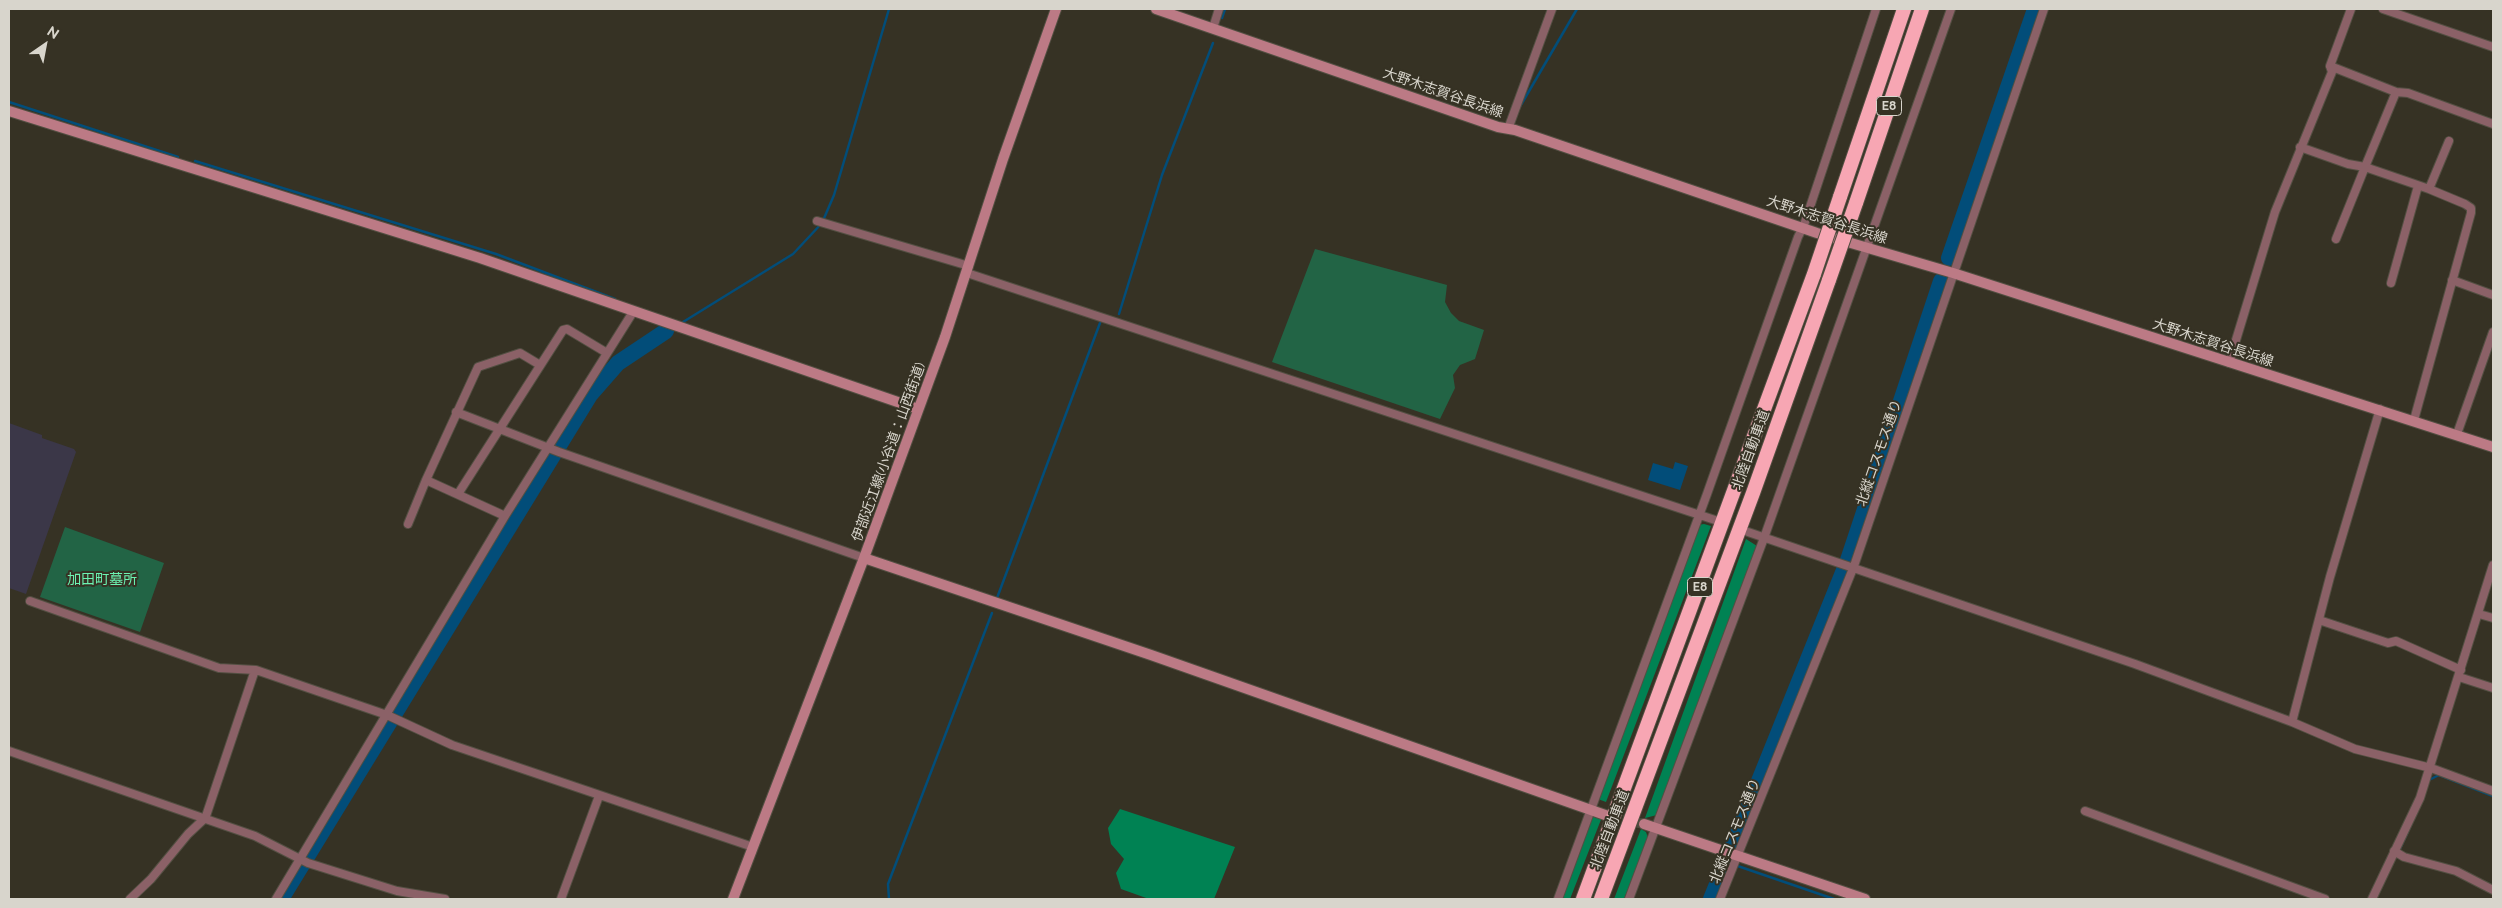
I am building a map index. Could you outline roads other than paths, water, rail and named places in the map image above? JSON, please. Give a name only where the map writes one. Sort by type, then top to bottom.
[{"type":"highway","name":"北陸自動車道","points":[[1583,899],[1684,632],[1814,274],[1904,9]]},
{"type":"highway","name":"北陸自動車道","points":[[1601,899],[1753,493],[1856,203],[1922,9]]},
{"type":"main road","name":"伊部近江線(小谷道：山西街道)","points":[[733,899],[864,558],[968,269],[1056,9]]},
{"type":"main road","name":"大野木志賀谷長浜線","points":[[1156,9],[1867,249],[1953,273],[2229,363],[2380,409],[2493,447]]},
{"type":"main road","points":[[9,111],[480,258],[918,409]]},
{"type":"main road","points":[[864,558],[1151,655],[1608,816]]},
{"type":"main road","points":[[1644,824],[1865,899]]},
{"type":"street","points":[[1213,28],[1219,9]]},
{"type":"street","points":[[1508,129],[1552,9]]},
{"type":"street","points":[[1558,899],[1798,237],[1803,228],[1876,9]]},
{"type":"street","points":[[1629,899],[1764,538],[1951,9]]},
{"type":"street","name":"北縦コスモス通り","points":[[1720,899],[1738,857],[1849,565],[1953,273],[2044,9]]},
{"type":"street","points":[[2229,363],[2275,212],[2332,72],[2330,66],[2350,9]]},
{"type":"street","points":[[2383,9],[2493,47]]},
{"type":"street","points":[[2330,66],[2396,92],[2408,93],[2493,124]]},
{"type":"street","points":[[2336,239],[2396,92]]},
{"type":"street","points":[[2429,189],[2449,141]]},
{"type":"street","points":[[2300,147],[2429,189],[2471,208],[2414,420]]},
{"type":"street","points":[[2391,282],[2418,186]]},
{"type":"street","points":[[817,222],[968,269],[1715,520]]},
{"type":"street","points":[[2452,280],[2493,294]]},
{"type":"street","points":[[276,899],[303,860],[391,717],[505,516],[554,449],[607,353],[633,312]]},
{"type":"street","points":[[458,494],[501,429],[562,330],[567,329],[607,353]]},
{"type":"street","points":[[2457,434],[2493,332]]},
{"type":"street","points":[[408,524],[456,412],[478,367],[520,354],[540,365]]},
{"type":"street","points":[[2292,722],[2319,620],[2380,409]]},
{"type":"street","points":[[456,412],[554,449],[864,558]]},
{"type":"street","points":[[426,480],[505,516]]},
{"type":"street","points":[[1748,532],[2135,664],[2292,722],[2355,748],[2431,768],[2493,791]]},
{"type":"street","points":[[2372,899],[2420,798],[2431,768],[2480,614],[2493,565]]},
{"type":"street","points":[[30,601],[219,668],[255,670],[391,717],[452,745],[753,847]]},
{"type":"street","points":[[2480,614],[2493,618]]},
{"type":"street","points":[[2319,620],[2388,643],[2396,641],[2460,674],[2493,688]]},
{"type":"street","points":[[130,899],[151,879],[188,834],[205,819],[255,670]]},
{"type":"street","points":[[9,751],[255,836],[303,860],[397,891],[445,899]]},
{"type":"street","points":[[561,899],[598,796]]},
{"type":"street","points":[[2085,811],[2325,899]]},
{"type":"street","points":[[2394,852],[2456,871],[2493,890]]},
{"type":"street","points":[[394,899],[397,891]]},
{"type":"water","points":[[1675,462],[1688,466],[1680,490],[1648,480],[1653,463],[1673,469]]},
{"type":"waterway","points":[[683,322],[793,254],[822,223],[834,195],[889,9]]},
{"type":"waterway","points":[[1222,18],[1225,9]]},
{"type":"waterway","points":[[1518,110],[1577,9]]},
{"type":"waterway","points":[[1949,258],[2035,9]]},
{"type":"waterway","points":[[1119,314],[1162,175],[1213,43]]},
{"type":"waterway","points":[[9,102],[178,157]]},
{"type":"waterway","points":[[195,161],[496,254],[615,299]]},
{"type":"waterway","points":[[1732,848],[1848,560],[1941,281]]},
{"type":"waterway","points":[[997,598],[1100,323]]},
{"type":"waterway","points":[[281,899],[590,395],[618,363],[666,331]]},
{"type":"waterway","points":[[889,899],[888,884],[992,613]]},
{"type":"waterway","points":[[2429,780],[2439,775],[2493,796]]},
{"type":"waterway","points":[[2398,853],[2422,801]]},
{"type":"waterway","points":[[1711,899],[1728,857]]},
{"type":"waterway","points":[[1726,862],[1834,899]]},
{"type":"tunnel","points":[[1608,816],[1644,824]]},
{"type":"park label","name":"加田町墓所","points":[[102,580]]}]
